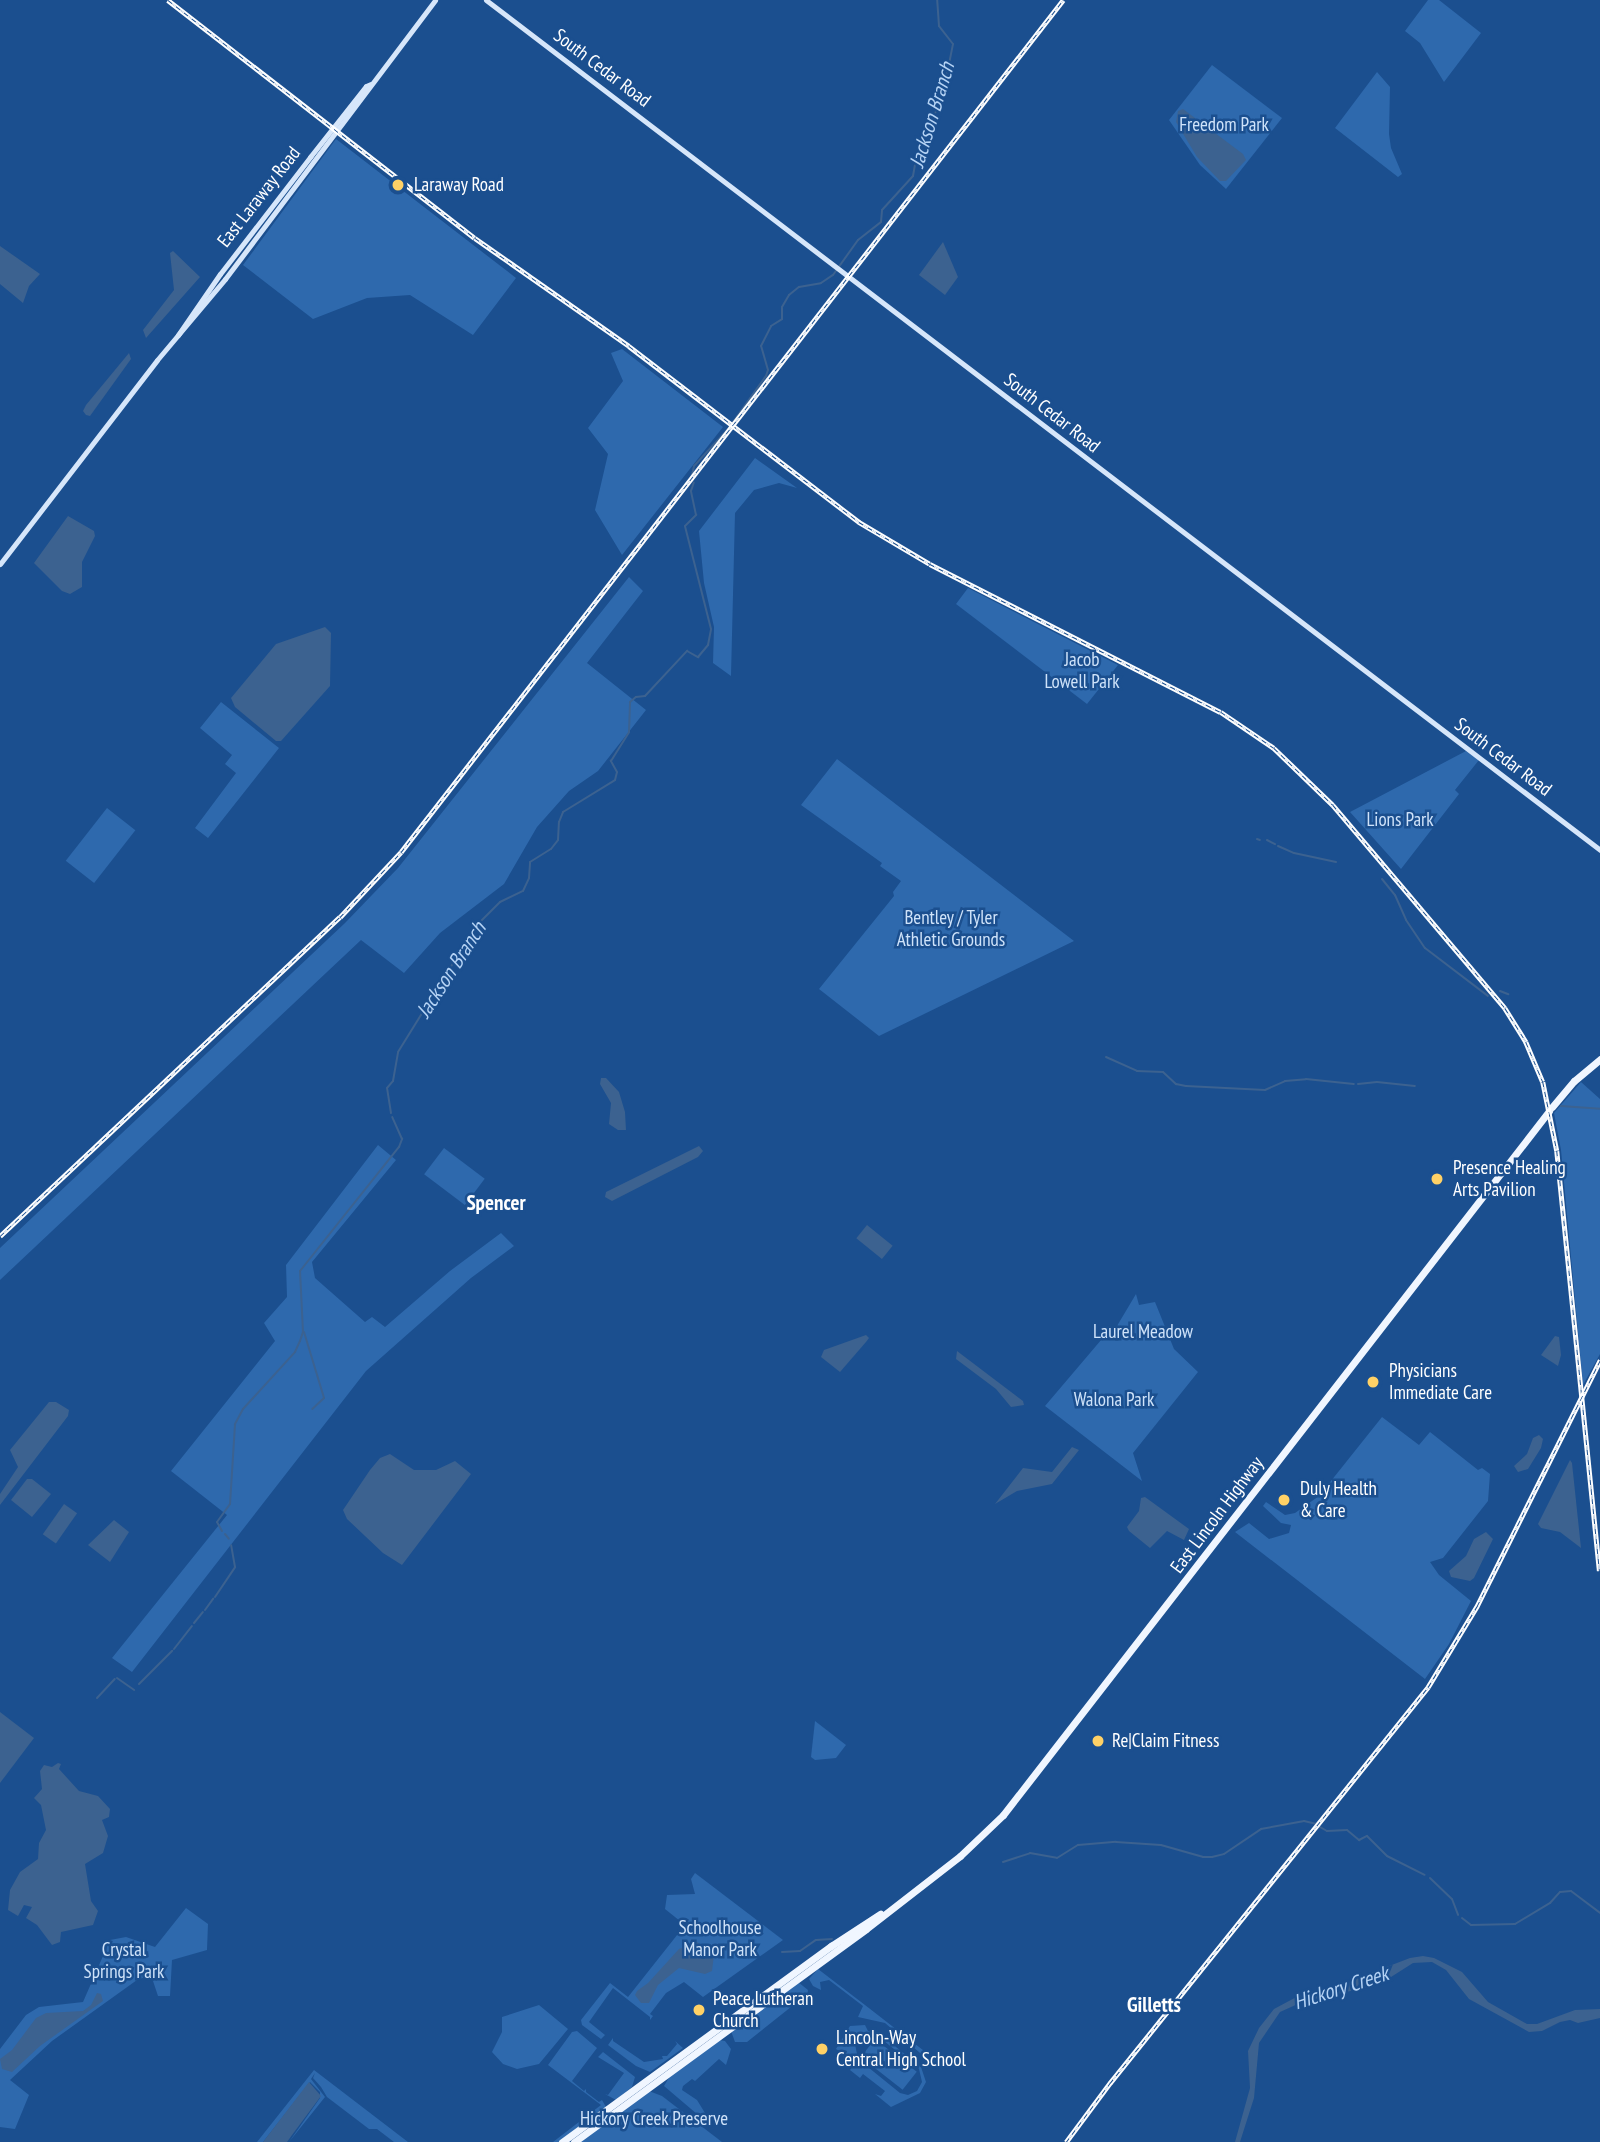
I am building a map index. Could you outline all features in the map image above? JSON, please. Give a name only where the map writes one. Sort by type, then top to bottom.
[{"type":"main road","name":"East Laraway Road","points":[[0,564],[178,335],[220,274],[310,157],[366,86],[371,84],[435,0]]},
{"type":"main road","name":"South Cedar Road","points":[[486,0],[1600,850]]},
{"type":"main road","name":"East Lincoln Highway","points":[[650,2083],[841,1938],[884,1912],[967,1849],[1012,1804],[1551,1109],[1577,1079],[1600,1059]]},
{"type":"main road","points":[[562,2142],[650,2083]]},
{"type":"main road","points":[[574,2142],[650,2083]]},
{"type":"green space","points":[[1428,0],[1439,0],[1481,33],[1444,82],[1420,43],[1405,31]]},
{"type":"green space","name":"Freedom Park","points":[[1212,65],[1282,118],[1226,189],[1200,165],[1169,120]]},
{"type":"green space","points":[[1377,72],[1390,87],[1389,134],[1391,148],[1402,174],[1398,177],[1335,128]]},
{"type":"green space","points":[[336,139],[516,278],[473,335],[410,295],[367,298],[313,319],[243,265]]},
{"type":"green space","points":[[622,349],[723,427],[622,555],[595,510],[608,454],[588,428],[623,381],[611,353]]},
{"type":"green space","points":[[755,458],[797,488],[779,483],[754,490],[735,513],[731,676],[713,663],[714,627],[704,583],[699,531]]},
{"type":"green space","points":[[629,577],[643,591],[587,663],[646,710],[598,771],[569,791],[537,827],[504,884],[440,933],[404,973],[361,940],[0,1280],[0,1248],[345,923],[398,868]]},
{"type":"green space","name":"Jacob Lowell Park","points":[[968,588],[1118,665],[1087,704],[956,604]]},
{"type":"green space","points":[[221,702],[279,748],[208,838],[195,828],[236,773],[225,764],[232,755],[200,728]]},
{"type":"green space","name":"Lions Park","points":[[1466,751],[1479,760],[1455,790],[1459,794],[1401,869],[1350,812]]},
{"type":"green space","name":"Bentley / Tyler Athletic Grounds","points":[[837,759],[1074,941],[879,1036],[819,989],[894,896],[893,892],[901,881],[880,866],[882,863],[801,805]]},
{"type":"green space","points":[[107,808],[135,830],[94,883],[66,861]]},
{"type":"green space","points":[[1581,1082],[1600,1099],[1600,1354],[1583,1385],[1561,1150],[1554,1113]]},
{"type":"green space","points":[[378,1145],[396,1160],[312,1262],[315,1278],[365,1322],[372,1317],[385,1327],[450,1271],[501,1233],[514,1246],[471,1278],[366,1371],[132,1672],[112,1658],[227,1515],[171,1471],[275,1341],[264,1323],[287,1297],[286,1265]]},
{"type":"green space","points":[[444,1148],[485,1179],[465,1205],[424,1174]]},
{"type":"green space","name":"Walona Park","points":[[1136,1294],[1139,1305],[1155,1302],[1174,1349],[1198,1372],[1133,1453],[1142,1481],[1045,1406],[1107,1333],[1111,1336]]},
{"type":"green space","points":[[1382,1417],[1419,1445],[1430,1432],[1478,1470],[1482,1468],[1490,1474],[1488,1501],[1443,1558],[1430,1562],[1439,1575],[1471,1601],[1449,1644],[1425,1679],[1235,1532],[1249,1523],[1269,1539],[1289,1533],[1291,1525],[1281,1523],[1263,1506],[1266,1502],[1285,1515],[1295,1513],[1319,1496]]},
{"type":"green space","points":[[815,1721],[846,1745],[836,1758],[815,1760],[811,1757]]},
{"type":"green space","name":"Schoolhouse Manor Park","points":[[695,1873],[783,1940],[703,1997],[684,1982],[666,1993],[650,2014],[653,2016],[650,2020],[650,2017],[613,1988],[589,2022],[605,2035],[601,2039],[582,2025],[581,2020],[610,1983],[628,1997],[685,1925],[665,1909],[667,1895],[695,1894],[691,1879]]},
{"type":"green space","name":"Crystal Springs Park","points":[[186,1908],[208,1924],[207,1950],[172,1960],[170,1996],[158,1996],[151,1975],[137,1980],[52,2041],[10,2080],[29,2095],[15,2129],[0,2127],[0,2049],[26,2015],[39,2007],[83,2002],[110,1940],[126,1937],[155,1947]]},
{"type":"green space","points":[[818,1969],[937,2061],[933,2064],[885,2023],[858,2017],[863,2006],[829,1980],[820,1982],[821,1990],[813,1986],[809,1979]]},
{"type":"green space","points":[[798,1982],[808,1990],[807,1999],[799,2005],[796,2003],[747,2042],[735,2042],[731,2031]]},
{"type":"green space","points":[[539,2005],[568,2029],[539,2064],[517,2069],[503,2064],[492,2052],[502,2032],[502,2017]]},
{"type":"green space","points":[[865,2025],[868,2031],[881,2035],[921,2067],[926,2082],[920,2093],[891,2107],[875,2094],[881,2096],[885,2091],[863,2074],[860,2078],[850,2070],[855,2063],[848,2068],[841,2052],[836,2049],[850,2026]],"holes":[[[866,2034],[879,2037],[919,2069],[922,2082],[917,2091],[908,2095],[900,2093],[858,2059],[855,2044]]]},
{"type":"green space","points":[[577,2031],[597,2048],[572,2081],[584,2091],[586,2089],[586,2092],[599,2102],[602,2100],[606,2107],[559,2142],[553,2142],[601,2105],[548,2065],[572,2032]]},
{"type":"green space","points":[[613,2038],[613,2041],[644,2062],[663,2059],[662,2056],[667,2056],[677,2044],[675,2041],[683,2048],[650,2072],[636,2066],[608,2045]]},
{"type":"green space","points":[[875,2039],[917,2072],[903,2090],[861,2057]]},
{"type":"green space","points":[[719,2040],[725,2041],[731,2049],[726,2065],[719,2059],[695,2081],[692,2079],[683,2086],[682,2090],[697,2100],[705,2113],[707,2119],[704,2120],[664,2086],[671,2074]]},
{"type":"green space","points":[[603,2052],[635,2077],[632,2087],[616,2100],[605,2094],[608,2095],[624,2073],[598,2057]]},
{"type":"green space","points":[[314,2070],[408,2142],[394,2142],[377,2129],[369,2129],[327,2097],[313,2078],[315,2073],[311,2079],[325,2097],[289,2142],[320,2098],[320,2092],[310,2082],[263,2142],[257,2142]]},
{"type":"green space","name":"Hickory Creek Preserve","points":[[649,2091],[662,2096],[722,2142],[578,2142]]},
{"type":"water","points":[[1183,109],[1243,154],[1246,160],[1226,181],[1220,181],[1197,157],[1176,122],[1178,111]]},
{"type":"water","points":[[943,242],[958,277],[945,295],[919,275]]},
{"type":"water","points":[[0,246],[40,274],[29,286],[23,303],[0,284]]},
{"type":"water","points":[[173,251],[200,277],[146,338],[143,330],[174,290],[170,253]]},
{"type":"water","points":[[129,353],[131,359],[90,416],[86,415],[83,411],[86,405]]},
{"type":"water","points":[[68,516],[94,531],[95,536],[82,562],[82,587],[70,594],[62,591],[34,563]]},
{"type":"water","points":[[325,627],[331,633],[330,686],[281,741],[276,741],[235,707],[231,698],[276,644]]},
{"type":"water","points":[[601,1078],[606,1078],[619,1092],[625,1112],[626,1130],[618,1130],[609,1124],[611,1103],[600,1084]]},
{"type":"water","points":[[699,1146],[703,1151],[698,1157],[612,1201],[605,1197],[606,1192]]},
{"type":"water","points":[[867,1225],[893,1246],[882,1259],[856,1238]]},
{"type":"water","points":[[866,1335],[869,1338],[840,1372],[821,1357],[824,1350]]},
{"type":"water","points":[[1555,1336],[1559,1337],[1561,1355],[1558,1366],[1541,1355]]},
{"type":"water","points":[[957,1351],[1023,1401],[1024,1405],[1011,1407],[996,1389],[956,1359]]},
{"type":"water","points":[[49,1402],[56,1402],[69,1410],[68,1416],[0,1505],[0,1494],[18,1467],[10,1450]]},
{"type":"water","points":[[1539,1435],[1543,1439],[1541,1448],[1528,1469],[1518,1472],[1514,1466],[1527,1454],[1533,1438]]},
{"type":"water","points":[[1072,1447],[1079,1450],[1052,1484],[1017,1491],[995,1504],[1023,1468],[1052,1472]]},
{"type":"water","points":[[390,1454],[414,1470],[436,1470],[455,1461],[471,1474],[402,1565],[383,1553],[347,1519],[343,1510],[380,1458]]},
{"type":"water","points":[[1570,1460],[1581,1548],[1560,1532],[1541,1528],[1538,1524]]},
{"type":"water","points":[[27,1479],[32,1479],[51,1494],[32,1517],[11,1500]]},
{"type":"water","points":[[1145,1497],[1189,1529],[1184,1540],[1167,1531],[1150,1548],[1129,1531],[1127,1527],[1139,1511],[1141,1498]]},
{"type":"water","points":[[64,1504],[77,1513],[56,1543],[43,1534]]},
{"type":"water","points":[[114,1520],[129,1532],[110,1562],[88,1545]]},
{"type":"water","points":[[1486,1532],[1493,1539],[1474,1578],[1470,1581],[1451,1577],[1449,1571],[1466,1556],[1474,1539]]},
{"type":"water","points":[[0,1712],[34,1738],[0,1783]]},
{"type":"water","points":[[61,1764],[59,1769],[79,1791],[98,1796],[110,1809],[109,1817],[102,1820],[108,1836],[103,1853],[85,1864],[91,1901],[98,1911],[93,1925],[61,1932],[60,1942],[52,1945],[37,1925],[26,1918],[32,1907],[24,1905],[18,1916],[8,1910],[10,1890],[20,1872],[38,1859],[39,1843],[46,1830],[41,1805],[34,1798],[42,1789],[40,1771],[44,1765],[52,1767]]},
{"type":"water","points":[[697,1942],[714,1955],[712,1971],[705,1974],[679,1968],[658,1985],[649,2003],[641,2003],[635,1995],[637,1991],[648,1983],[679,1949]]},
{"type":"water","name":"Hickory Creek","points":[[1410,1958],[1434,1958],[1462,1972],[1488,2002],[1527,2024],[1537,2024],[1575,2010],[1600,2009],[1600,2018],[1578,2023],[1570,2020],[1542,2031],[1529,2032],[1469,1999],[1446,1970],[1432,1962],[1413,1963],[1380,1984],[1300,2003],[1280,2012],[1259,2043],[1254,2098],[1240,2142],[1235,2142],[1250,2088],[1248,2051],[1259,2028],[1274,2009],[1302,1994],[1342,1984]]},
{"type":"water","points":[[97,1993],[101,1994],[103,2001],[40,2046],[12,2072],[2,2069],[0,2059],[12,2050],[36,2018],[46,2013],[83,2011],[91,2005]]},
{"type":"water","points":[[309,2082],[321,2096],[287,2142],[263,2142]]},
{"type":"waterway","name":"Jackson Branch","points":[[692,475],[694,466],[728,429],[766,376],[768,370],[761,346],[771,326],[782,319],[782,307],[789,295],[799,287],[821,283],[833,275],[858,240],[881,222],[882,210],[913,176],[917,153],[928,133],[944,89],[953,44],[939,26],[937,0]]},
{"type":"waterway","name":"Jackson Branch","points":[[391,1113],[387,1088],[393,1081],[398,1052],[476,926],[500,902],[523,891],[529,878],[530,862],[551,849],[558,840],[559,822],[563,812],[615,780],[617,772],[611,761],[629,732],[630,702],[636,697],[645,696],[687,651],[698,657],[708,645],[711,629],[685,526],[696,515],[691,491],[694,482]]},
{"type":"waterway","points":[[1267,840],[1275,844]]},
{"type":"waterway","points":[[1278,846],[1294,853],[1336,862]]},
{"type":"waterway","points":[[1382,879],[1395,895],[1406,920],[1425,948],[1488,996]]},
{"type":"waterway","points":[[1500,991],[1508,994]]},
{"type":"waterway","points":[[1106,1057],[1137,1071],[1163,1072],[1176,1084],[1186,1086],[1265,1090],[1285,1081],[1306,1079],[1354,1084]]},
{"type":"waterway","points":[[1358,1084],[1377,1082],[1415,1086]]},
{"type":"waterway","points":[[1561,1106],[1600,1109]]},
{"type":"waterway","name":"Jackson Branch","points":[[222,1531],[217,1522],[230,1504],[235,1424],[243,1409],[295,1352],[303,1332],[300,1271],[399,1147],[402,1139],[392,1117]]},
{"type":"waterway","points":[[304,1332],[324,1398],[312,1409]]},
{"type":"waterway","name":"Jackson Branch","points":[[225,1534],[229,1539]]},
{"type":"waterway","name":"Jackson Branch","points":[[215,1597],[235,1567],[231,1545]]},
{"type":"waterway","name":"Jackson Branch","points":[[205,1610],[213,1599]]},
{"type":"waterway","name":"Jackson Branch","points":[[194,1623],[203,1612]]},
{"type":"waterway","name":"Jackson Branch","points":[[174,1649],[192,1626]]},
{"type":"waterway","name":"Jackson Branch","points":[[139,1684],[172,1651]]},
{"type":"waterway","name":"Jackson Branch","points":[[117,1678],[134,1690]]},
{"type":"waterway","name":"Jackson Branch","points":[[97,1698],[115,1679]]},
{"type":"waterway","points":[[1003,1862],[1030,1853],[1057,1858],[1078,1845],[1116,1842],[1161,1845],[1212,1857],[1224,1854],[1261,1829],[1304,1821],[1317,1824]]},
{"type":"waterway","points":[[1320,1827],[1327,1831],[1347,1830],[1359,1840],[1367,1836],[1387,1856],[1425,1875]]},
{"type":"waterway","points":[[1430,1878],[1452,1899],[1458,1915]]},
{"type":"waterway","points":[[1462,1918],[1471,1925],[1515,1924],[1550,1903],[1560,1892],[1571,1891],[1600,1913]]},
{"type":"waterway","points":[[782,1952],[800,1951],[816,1940],[832,1939]]},
{"type":"railway","points":[[168,0],[475,238],[629,346],[859,522],[930,564],[1221,712],[1274,748],[1333,805],[1505,1008],[1526,1042],[1543,1082],[1557,1151],[1600,1571]]},
{"type":"railway","points":[[0,1236],[340,917],[401,852],[1063,0]]},
{"type":"railway","points":[[1066,2142],[1110,2083],[1428,1687],[1477,1606],[1600,1360]]},
{"type":"place","name":"Laraway Road","points":[[398,185]]},
{"type":"place","name":"Presence Healing Arts Pavilion","points":[[1437,1179]]},
{"type":"place","name":"Physicians Immediate Care","points":[[1373,1382]]},
{"type":"place","name":"Duly Health & Care","points":[[1284,1500]]},
{"type":"place","name":"Re|Claim Fitness","points":[[1098,1741]]},
{"type":"place","name":"Peace Lutheran Church","points":[[699,2010]]},
{"type":"place","name":"Lincoln-Way Central High School","points":[[822,2049]]},
{"type":"district","name":"Spencer","points":[[496,1203]]},
{"type":"district","name":"Gilletts","points":[[1154,2005]]},
{"type":"park label","name":"Laurel Meadow","points":[[1143,1332]]}]
